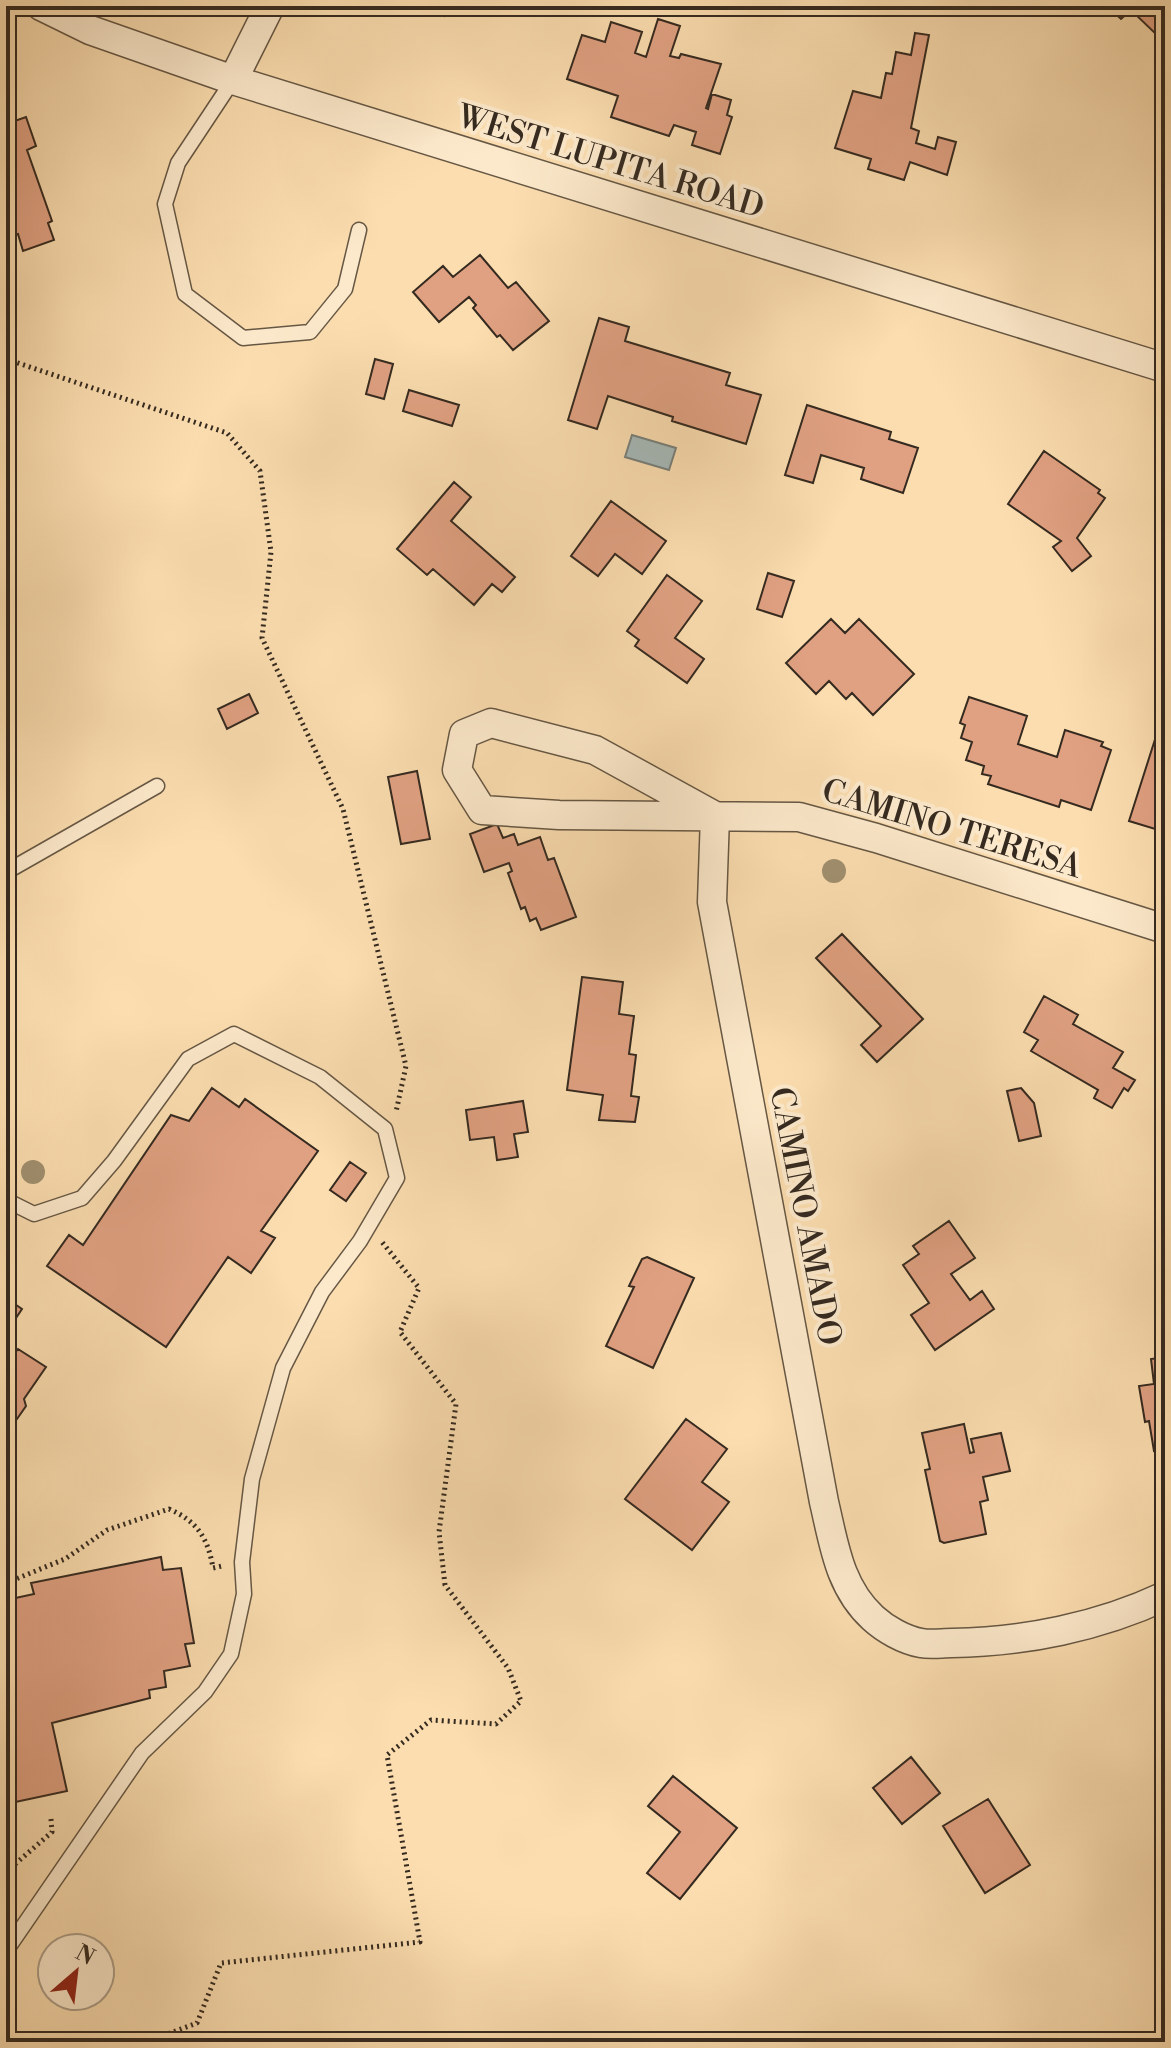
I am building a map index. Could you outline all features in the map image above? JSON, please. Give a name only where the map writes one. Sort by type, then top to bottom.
[{"type":"street","name":"WEST LUPITA ROAD","points":[[41,6],[104,35],[233,80],[1165,368]]},
{"type":"street","points":[[233,80],[270,6]]},
{"type":"street","name":"CAMINO TERESA","points":[[715,816],[595,750],[491,723],[464,734],[457,770],[482,810],[559,815],[799,817],[876,838],[1165,929]]},
{"type":"street","name":"CAMINO AMADO","points":[[715,816],[712,902],[824,1502],[841,1573],[860,1604],[873,1618],[891,1632],[921,1643],[984,1642],[1082,1626],[1134,1610],[1165,1596]]},
{"type":"lane","points":[[233,80],[178,163],[165,204],[185,294],[243,338],[310,332],[345,289],[359,230]]},
{"type":"lane","points":[[6,872],[157,786]]},
{"type":"lane","points":[[6,1200],[34,1214],[82,1198],[114,1161],[188,1059],[234,1034],[320,1077],[385,1129],[397,1178],[360,1241],[322,1292],[283,1368],[252,1479],[242,1562],[244,1594],[231,1654],[205,1692],[142,1753],[6,1951]]},
{"type":"path","points":[[6,1583],[65,1559],[107,1530],[169,1509],[186,1516],[199,1529],[209,1546],[213,1568],[242,1562]]},
{"type":"path","points":[[6,1872],[52,1832],[51,1819]]},
{"type":"shaded area","points":[[632,435],[676,448],[669,470],[625,457]]},
{"type":"building","points":[[443,6],[491,6],[491,7],[445,16]]},
{"type":"building","points":[[1107,6],[1165,6],[1165,32],[1159,37],[1131,10],[1121,19]]},
{"type":"building","points":[[658,19],[680,26],[670,56],[679,58],[681,54],[721,64],[706,108],[712,94],[731,100],[727,115],[732,117],[720,154],[692,145],[696,132],[674,125],[669,136],[611,117],[618,96],[567,79],[582,35],[605,42],[611,22],[642,32],[635,53],[646,57]]},
{"type":"building","points":[[915,33],[929,35],[911,128],[919,131],[916,143],[935,149],[938,137],[956,142],[947,175],[910,162],[904,180],[868,169],[871,159],[835,148],[853,91],[881,98],[886,73],[892,74],[896,52],[911,55]]},
{"type":"building","points":[[26,117],[36,146],[27,150],[52,221],[48,223],[54,240],[23,251],[18,234],[7,237],[6,234],[6,124]]},
{"type":"building","points":[[480,255],[508,288],[516,282],[549,321],[513,350],[500,335],[497,337],[473,308],[476,305],[469,297],[439,322],[413,292],[443,266],[453,277]]},
{"type":"building","points":[[599,318],[629,327],[625,341],[730,373],[726,385],[761,395],[746,444],[672,421],[673,417],[608,396],[597,429],[568,420]]},
{"type":"building","points":[[375,359],[393,364],[384,399],[366,394]]},
{"type":"building","points":[[409,390],[459,405],[452,426],[403,411]]},
{"type":"building","points":[[807,405],[891,432],[889,439],[918,448],[903,493],[861,479],[864,468],[821,455],[813,483],[785,475]]},
{"type":"building","points":[[1044,451],[1100,490],[1098,493],[1105,498],[1077,538],[1091,556],[1072,571],[1053,547],[1061,541],[1008,504]]},
{"type":"building","points":[[454,482],[471,497],[451,521],[515,577],[502,592],[492,584],[474,605],[433,569],[427,575],[397,549]]},
{"type":"building","points":[[611,501],[666,541],[642,574],[615,554],[598,576],[571,556]]},
{"type":"building","points":[[768,573],[794,581],[782,617],[757,609]]},
{"type":"building","points":[[667,575],[702,601],[675,638],[704,659],[687,683],[635,646],[639,640],[627,631]]},
{"type":"building","points":[[831,619],[845,633],[859,619],[914,674],[873,715],[852,693],[846,699],[829,681],[816,694],[786,663]]},
{"type":"building","points":[[249,694],[258,713],[227,729],[218,709]]},
{"type":"building","points":[[969,697],[1027,716],[1018,744],[1057,757],[1065,730],[1103,742],[1101,746],[1111,750],[1091,810],[1061,800],[1059,807],[988,784],[991,776],[982,774],[984,766],[966,760],[972,742],[961,738],[965,725],[960,723]]},
{"type":"building","points":[[1165,708],[1165,832],[1129,821]]},
{"type":"building","points":[[417,771],[430,839],[401,844],[388,777]]},
{"type":"building","points":[[497,824],[503,838],[514,834],[518,845],[540,837],[548,860],[554,858],[576,917],[541,930],[536,918],[530,921],[525,907],[521,909],[508,873],[512,871],[509,863],[484,872],[470,834]]},
{"type":"building","points":[[842,934],[923,1019],[877,1062],[861,1045],[881,1026],[816,958]]},
{"type":"building","points":[[582,977],[623,982],[619,1014],[634,1016],[629,1054],[636,1055],[631,1096],[639,1097],[635,1122],[599,1120],[603,1095],[567,1090]]},
{"type":"building","points":[[1044,996],[1078,1015],[1073,1024],[1123,1052],[1113,1068],[1135,1080],[1128,1091],[1124,1088],[1112,1108],[1094,1098],[1098,1090],[1031,1051],[1038,1040],[1024,1032]]},
{"type":"building","points":[[212,1088],[239,1107],[245,1099],[318,1151],[261,1231],[275,1238],[251,1273],[228,1257],[166,1347],[47,1266],[69,1235],[83,1245],[171,1115],[189,1121]]},
{"type":"building","points":[[1021,1088],[1034,1103],[1041,1136],[1019,1141],[1007,1091]]},
{"type":"building","points":[[523,1101],[528,1132],[514,1134],[518,1157],[497,1160],[494,1137],[470,1140],[466,1110]]},
{"type":"building","points":[[350,1162],[366,1173],[346,1201],[330,1190]]},
{"type":"building","points":[[949,1221],[975,1258],[951,1274],[970,1300],[982,1291],[994,1309],[935,1350],[911,1315],[929,1303],[903,1265],[919,1254],[913,1246]]},
{"type":"building","points":[[647,1257],[694,1278],[653,1368],[606,1346],[634,1287],[629,1286],[642,1259]]},
{"type":"building","points":[[6,1298],[22,1309],[6,1333]]},
{"type":"building","points":[[6,1348],[14,1354],[18,1349],[46,1367],[24,1399],[26,1406],[17,1419],[12,1416],[6,1424]]},
{"type":"building","points":[[1165,1357],[1165,1449],[1154,1451],[1139,1386],[1154,1384],[1151,1359]]},
{"type":"building","points":[[686,1419],[727,1449],[702,1482],[729,1502],[692,1550],[625,1499]]},
{"type":"building","points":[[964,1424],[970,1453],[974,1452],[971,1439],[1001,1433],[1010,1471],[983,1477],[988,1500],[980,1502],[986,1534],[944,1543],[940,1541],[925,1470],[930,1469],[922,1433]]},
{"type":"building","points":[[161,1557],[163,1570],[181,1568],[194,1643],[185,1644],[190,1666],[164,1671],[166,1687],[149,1690],[150,1698],[52,1723],[67,1791],[6,1804],[6,1600],[34,1594],[31,1583]]},
{"type":"building","points":[[911,1757],[940,1793],[902,1824],[873,1788]]},
{"type":"building","points":[[673,1776],[737,1828],[680,1899],[647,1873],[680,1832],[648,1806]]},
{"type":"building","points":[[988,1799],[1030,1865],[985,1893],[943,1826]]}]
